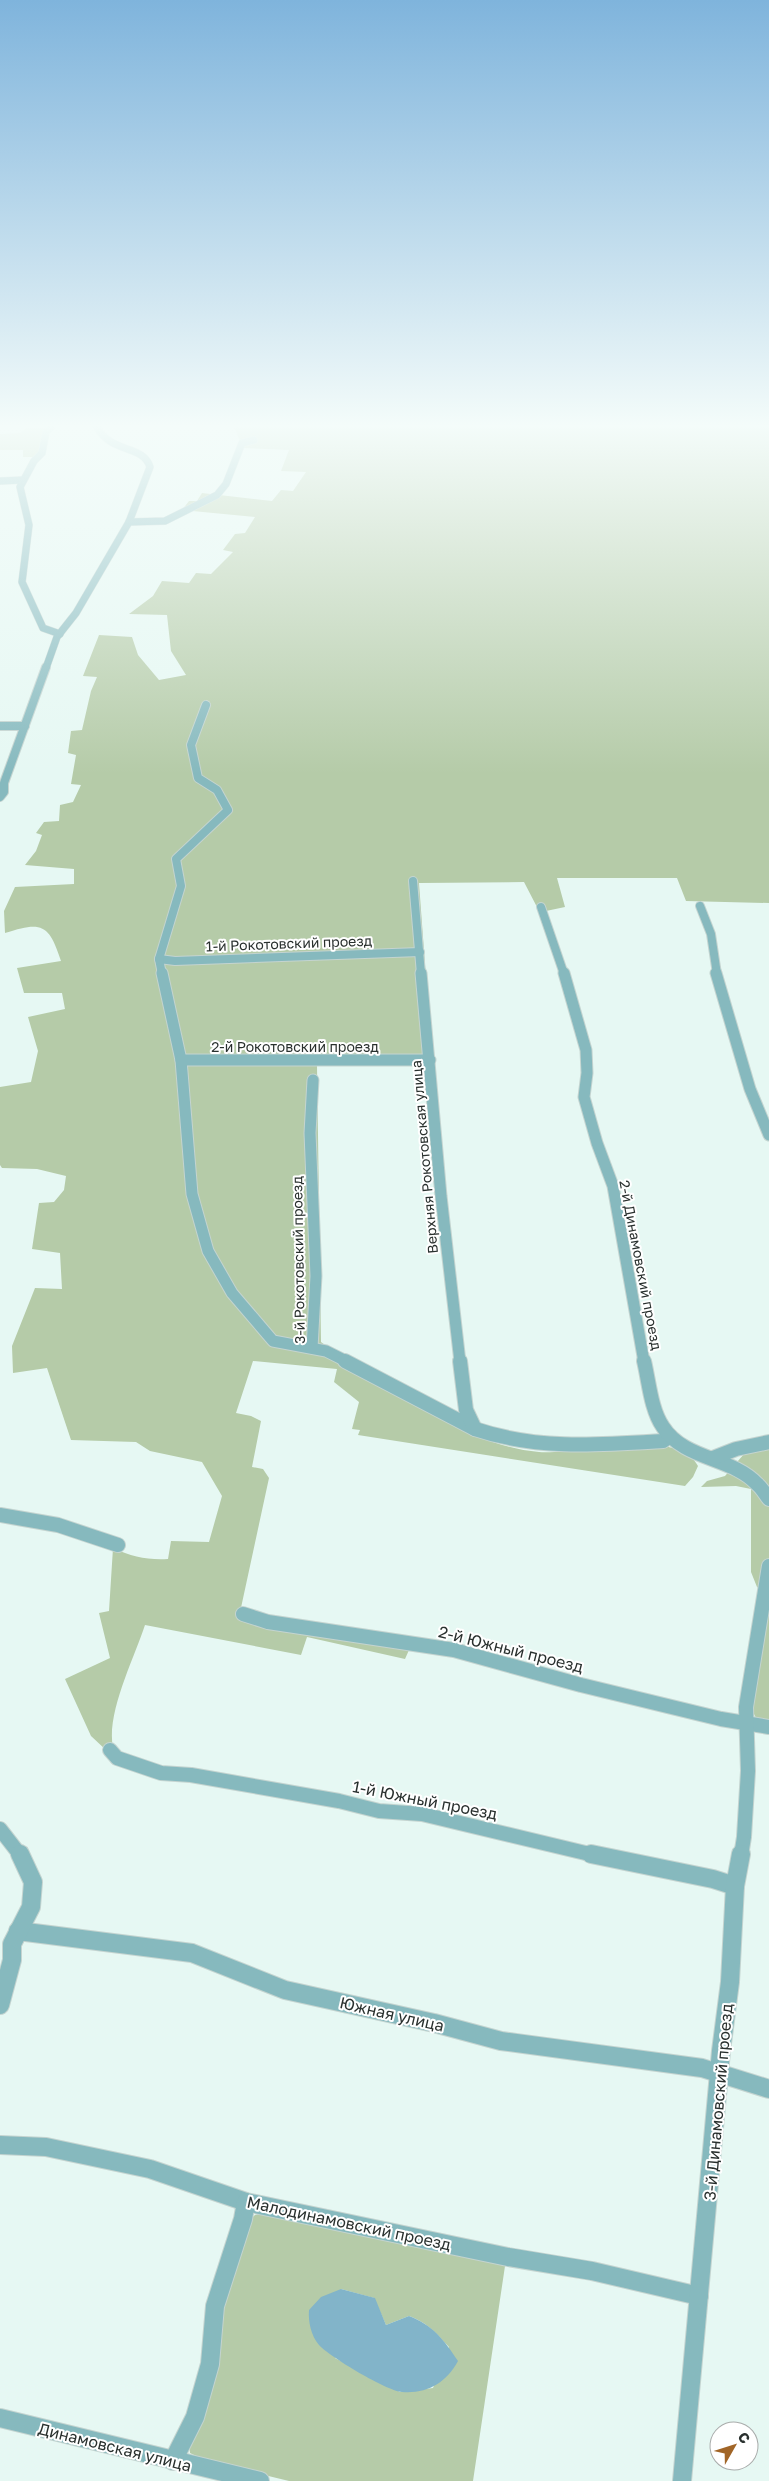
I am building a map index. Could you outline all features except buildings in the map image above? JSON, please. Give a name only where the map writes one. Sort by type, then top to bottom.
[{"type":"street","points":[[26,543],[22,582],[43,628],[60,634]]},
{"type":"street","points":[[0,797],[4,792],[4,783],[60,634],[76,613],[117,543]]},
{"type":"street","points":[[206,705],[191,745],[198,778],[217,790],[228,810],[176,859],[181,886],[158,959],[181,1060],[192,1194],[208,1251],[232,1293],[273,1341],[312,1348]]},
{"type":"street","points":[[0,726],[25,726]]},
{"type":"street","name":"Верхняя Рокотовская улица","points":[[413,881],[441,1196],[466,1410],[475,1430]]},
{"type":"street","points":[[700,906],[711,934],[718,984],[744,1070],[769,1135]]},
{"type":"street","name":"2-й Динамовский проезд","points":[[540,907],[562,966],[586,1050],[587,1073],[584,1097],[597,1143],[613,1186],[651,1393],[662,1426],[679,1444],[713,1458],[757,1483],[769,1499]]},
{"type":"street","name":"1-й Рокотовский проезд","points":[[158,959],[176,961],[420,952]]},
{"type":"street","name":"2-й Рокотовский проезд","points":[[181,1060],[430,1060]]},
{"type":"street","name":"3-й Рокотовский проезд","points":[[313,1080],[310,1134],[316,1276],[312,1348],[326,1351],[475,1430],[520,1444],[570,1446],[663,1441],[670,1436]]},
{"type":"street","points":[[713,1458],[736,1449],[769,1442]]},
{"type":"street","points":[[0,1515],[58,1525],[104,1542],[118,1545]]},
{"type":"street","name":"3-й Динамовский проезд","points":[[682,2481],[719,2074],[730,1982],[734,1886],[744,1837],[748,1771],[746,1707],[769,1566]]},
{"type":"street","name":"2-й Южный проезд","points":[[243,1614],[268,1622],[454,1650],[581,1686],[769,1727]]},
{"type":"street","name":"1-й Южный проезд","points":[[110,1750],[117,1758],[161,1773],[191,1775],[340,1800],[379,1811],[422,1814],[585,1853],[714,1878],[734,1886]]},
{"type":"street","points":[[0,1829],[23,1858],[34,1882],[31,1907],[6,1959],[0,2005]]},
{"type":"street","name":"Южная улица","points":[[18,1931],[192,1953],[285,1990],[434,2023],[501,2041],[702,2068],[769,2089]]},
{"type":"street","name":"Малодинамовский проезд","points":[[0,2145],[46,2147],[150,2168],[246,2202],[349,2222],[508,2257],[592,2271],[699,2296]]},
{"type":"street","points":[[173,2461],[195,2417],[210,2364],[215,2306],[243,2219],[246,2202]]},
{"type":"street","name":"Динамовская улица","points":[[0,2418],[260,2481]]},
{"type":"green space","points":[[228,543],[769,543],[769,903],[686,901],[677,878],[557,878],[565,907],[546,911],[538,909],[524,882],[419,883],[432,1060],[324,1062],[317,1066],[321,1342],[344,1359],[439,1417],[477,1436],[518,1449],[539,1452],[625,1445],[670,1447],[687,1454],[698,1466],[693,1477],[685,1486],[358,1435],[360,1430],[352,1429],[359,1402],[334,1382],[337,1369],[253,1361],[236,1413],[251,1416],[261,1421],[252,1467],[263,1469],[269,1478],[239,1617],[409,1650],[405,1659],[307,1637],[301,1655],[145,1625],[117,1703],[112,1734],[113,1748],[106,1750],[91,1736],[65,1679],[110,1658],[99,1613],[109,1611],[113,1548],[140,1557],[168,1559],[171,1541],[209,1542],[222,1496],[202,1462],[150,1451],[136,1442],[71,1440],[47,1368],[13,1373],[12,1346],[35,1288],[62,1289],[60,1253],[32,1249],[39,1203],[54,1202],[64,1190],[66,1176],[37,1169],[2,1168],[0,1165],[0,1087],[31,1082],[38,1051],[28,1017],[65,1009],[62,993],[24,993],[17,968],[61,961],[52,939],[42,929],[28,927],[5,933],[4,911],[15,887],[74,884],[74,869],[25,865],[36,851],[42,835],[36,833],[44,822],[59,821],[60,805],[73,802],[81,785],[71,784],[76,755],[68,753],[71,731],[82,730],[91,691],[97,677],[83,676],[99,635],[132,637],[138,655],[159,680],[186,675],[171,651],[167,615],[129,614],[153,596],[162,581],[189,583],[196,573],[211,574],[233,552],[223,550]]},
{"type":"green space","points":[[769,1446],[769,1720],[756,1718],[751,1708],[767,1593],[757,1587],[751,1572],[751,1489],[736,1486],[701,1487],[707,1481],[725,1476],[744,1454]]},
{"type":"green space","points":[[269,2212],[430,2246],[505,2266],[473,2481],[289,2481],[206,2461],[190,2453],[189,2442],[218,2307],[247,2222],[255,2215]],"holes":[[[341,2289],[374,2298],[386,2325],[409,2316],[426,2325],[449,2347],[433,2388],[400,2392],[335,2358]]]},
{"type":"water","points":[[341,2289],[375,2298],[386,2325],[409,2316],[425,2324],[443,2340],[458,2361],[453,2369],[435,2386],[420,2391],[402,2392],[372,2380],[334,2357],[319,2345],[314,2337],[309,2319],[309,2310],[321,2297]]}]
